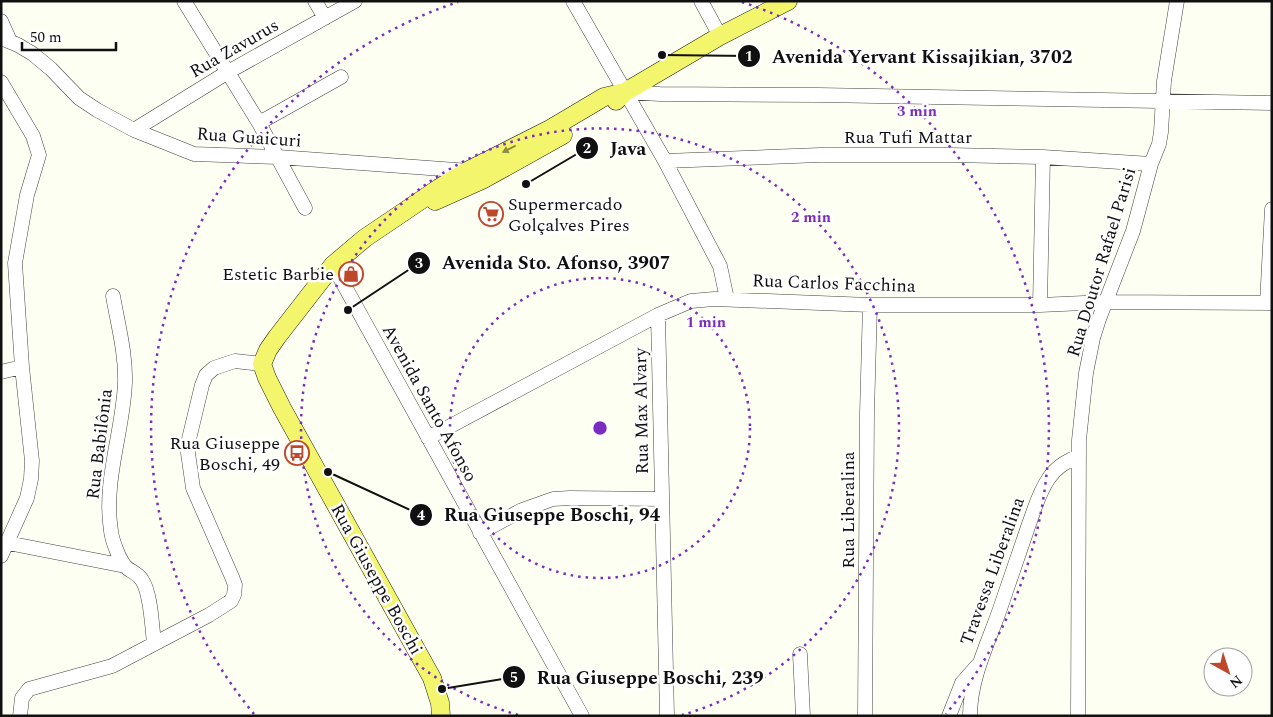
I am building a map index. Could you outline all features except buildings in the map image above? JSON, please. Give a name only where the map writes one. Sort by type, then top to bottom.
[{"type":"main road","points":[[262,364],[268,350],[277,337],[333,265],[366,238],[439,188],[476,175],[604,96],[624,92],[720,36],[788,1]]},
{"type":"main road","name":"Rua Giuseppe Boschi","points":[[262,364],[282,408],[432,678],[440,703],[441,715]]},
{"type":"street","points":[[184,1],[259,123],[305,208]]},
{"type":"street","points":[[316,1],[325,18]]},
{"type":"street","name":"Rua Zavurus","points":[[134,130],[228,72],[355,1]]},
{"type":"street","points":[[573,1],[665,161],[720,266],[727,299]]},
{"type":"street","points":[[701,1],[720,36]]},
{"type":"street","name":"Rua Doutor Rafael Parisi","points":[[1078,716],[1079,456],[1086,373],[1093,338],[1133,231],[1151,164],[1159,144],[1164,81],[1177,1]]},
{"type":"street","points":[[1,21],[5,39]]},
{"type":"street","name":"Rua Guaicuri","points":[[5,39],[42,61],[79,98],[97,110],[134,130],[194,154],[278,157],[476,175]]},
{"type":"street","points":[[259,123],[341,77]]},
{"type":"street","points":[[1,82],[33,136],[39,155],[8,262],[32,461],[27,498],[4,550],[125,566]]},
{"type":"street","points":[[624,92],[1272,103]]},
{"type":"street","name":"Rua Tufi Mattar","points":[[665,161],[820,155],[1043,156],[1151,164]]},
{"type":"street","points":[[1040,305],[1043,156]]},
{"type":"street","points":[[1270,303],[1272,209]]},
{"type":"street","name":"Avenida Santo Afonso","points":[[333,265],[582,716]]},
{"type":"street","name":"Rua Babilônia","points":[[113,296],[121,338],[125,382],[110,484],[109,513],[111,532],[116,549],[125,566],[136,572],[146,587],[154,644]]},
{"type":"street","name":"Rua Carlos Facchina","points":[[428,438],[658,315],[691,301],[727,299],[870,305],[1040,305],[1106,302],[1270,303]]},
{"type":"street","name":"Rua Liberalina","points":[[865,716],[867,423],[870,305]]},
{"type":"street","name":"Rua Max Alvary","points":[[658,315],[667,716]]},
{"type":"street","points":[[20,716],[22,698],[29,689],[112,666],[223,607],[230,601],[234,595],[235,585],[193,488],[188,446],[206,375],[214,368],[235,361],[262,364]]},
{"type":"street","points":[[1,372],[22,367]]},
{"type":"street","name":"Travessa Liberalina","points":[[970,716],[972,691],[979,665],[1038,497],[1056,469],[1066,461],[1079,456]]},
{"type":"street","points":[[480,532],[522,510],[553,499],[662,500]]},
{"type":"street","points":[[800,654],[803,716]]},
{"type":"street","points":[[949,716],[962,683],[979,665]]},
{"type":"place","name":"Avenida Yervant Kissajikian, 3702","points":[[662,55]]},
{"type":"place","name":"Java","points":[[526,184]]},
{"type":"place","name":"Supermercado Golçalves Pires","points":[[491,214]]},
{"type":"place","name":"Estetic Barbie","points":[[351,274]]},
{"type":"place","name":"Avenida Sto. Afonso, 3907","points":[[348,310]]},
{"type":"place","name":"Rua Giuseppe Boschi, 49","points":[[297,453]]},
{"type":"place","name":"Rua Giuseppe Boschi, 94","points":[[328,472]]},
{"type":"place","name":"Rua Giuseppe Boschi, 239","points":[[442,689]]}]
